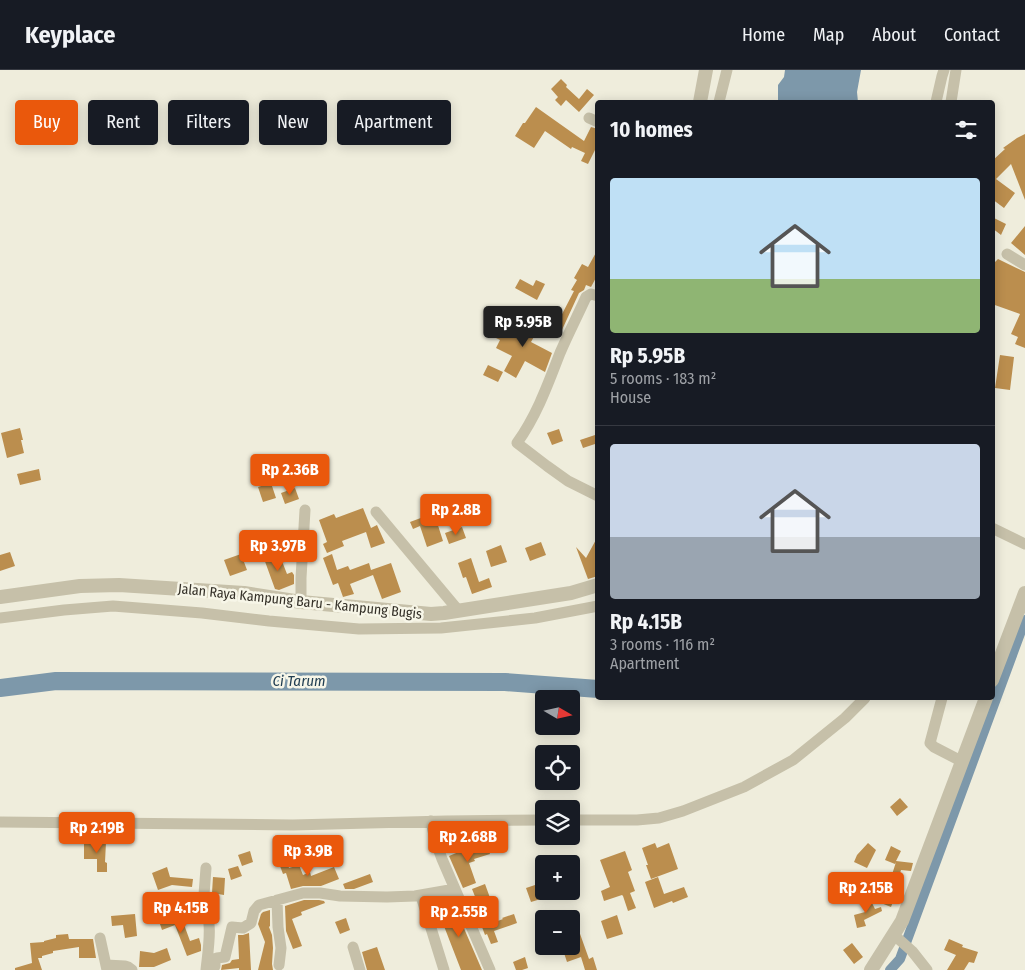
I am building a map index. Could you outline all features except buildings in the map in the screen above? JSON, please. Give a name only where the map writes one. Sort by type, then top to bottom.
[{"type":"street","points":[[700,100],[706,70]]},
{"type":"street","points":[[718,100],[726,70]]},
{"type":"street","points":[[936,100],[944,70]]},
{"type":"street","points":[[951,100],[956,70]]},
{"type":"street","points":[[1007,254],[1025,265]]},
{"type":"street","points":[[595,295],[592,294],[586,297],[561,351],[538,408],[526,431],[517,443],[568,481],[595,494]]},
{"type":"street","points":[[301,602],[305,510]]},
{"type":"street","points":[[376,512],[458,610]]},
{"type":"street","points":[[995,529],[1025,544]]},
{"type":"street","name":"Jalan Raya Kampung Baru - Kampung Bugis","points":[[0,597],[99,585],[244,593],[301,602],[431,614],[571,593],[595,586]]},
{"type":"street","points":[[995,672],[1025,593]]},
{"type":"street","points":[[0,618],[114,606],[359,629],[441,628],[535,618],[595,607]]},
{"type":"street","points":[[580,820],[659,818],[683,811],[744,787],[792,760],[845,718],[863,700]]},
{"type":"street","points":[[941,700],[930,743],[961,761]]},
{"type":"street","points":[[872,970],[898,938],[902,921],[985,700]]},
{"type":"street","points":[[0,822],[293,825],[535,820]]},
{"type":"street","points":[[431,821],[435,840],[490,970]]},
{"type":"street","points":[[206,868],[203,908],[210,926],[206,970]]},
{"type":"street","points":[[213,970],[215,959],[225,957],[232,927],[243,928],[251,923],[252,916],[258,906],[303,893],[386,897],[421,896],[455,889]]},
{"type":"street","points":[[421,896],[444,970]]},
{"type":"street","points":[[276,900],[281,948],[279,965]]},
{"type":"street","points":[[162,906],[188,905],[203,908]]},
{"type":"street","points":[[100,938],[107,968],[128,966],[132,970]]},
{"type":"street","points":[[898,938],[912,951],[927,970]]},
{"type":"street","points":[[353,947],[360,970]]},
{"type":"water","points":[[785,70],[861,70],[857,92],[858,100],[778,100],[778,85],[784,77]]},
{"type":"waterway","points":[[890,970],[900,959],[1025,620]]},
{"type":"waterway","name":"Ci Tarum","points":[[0,688],[56,681],[505,682],[595,689]]}]
